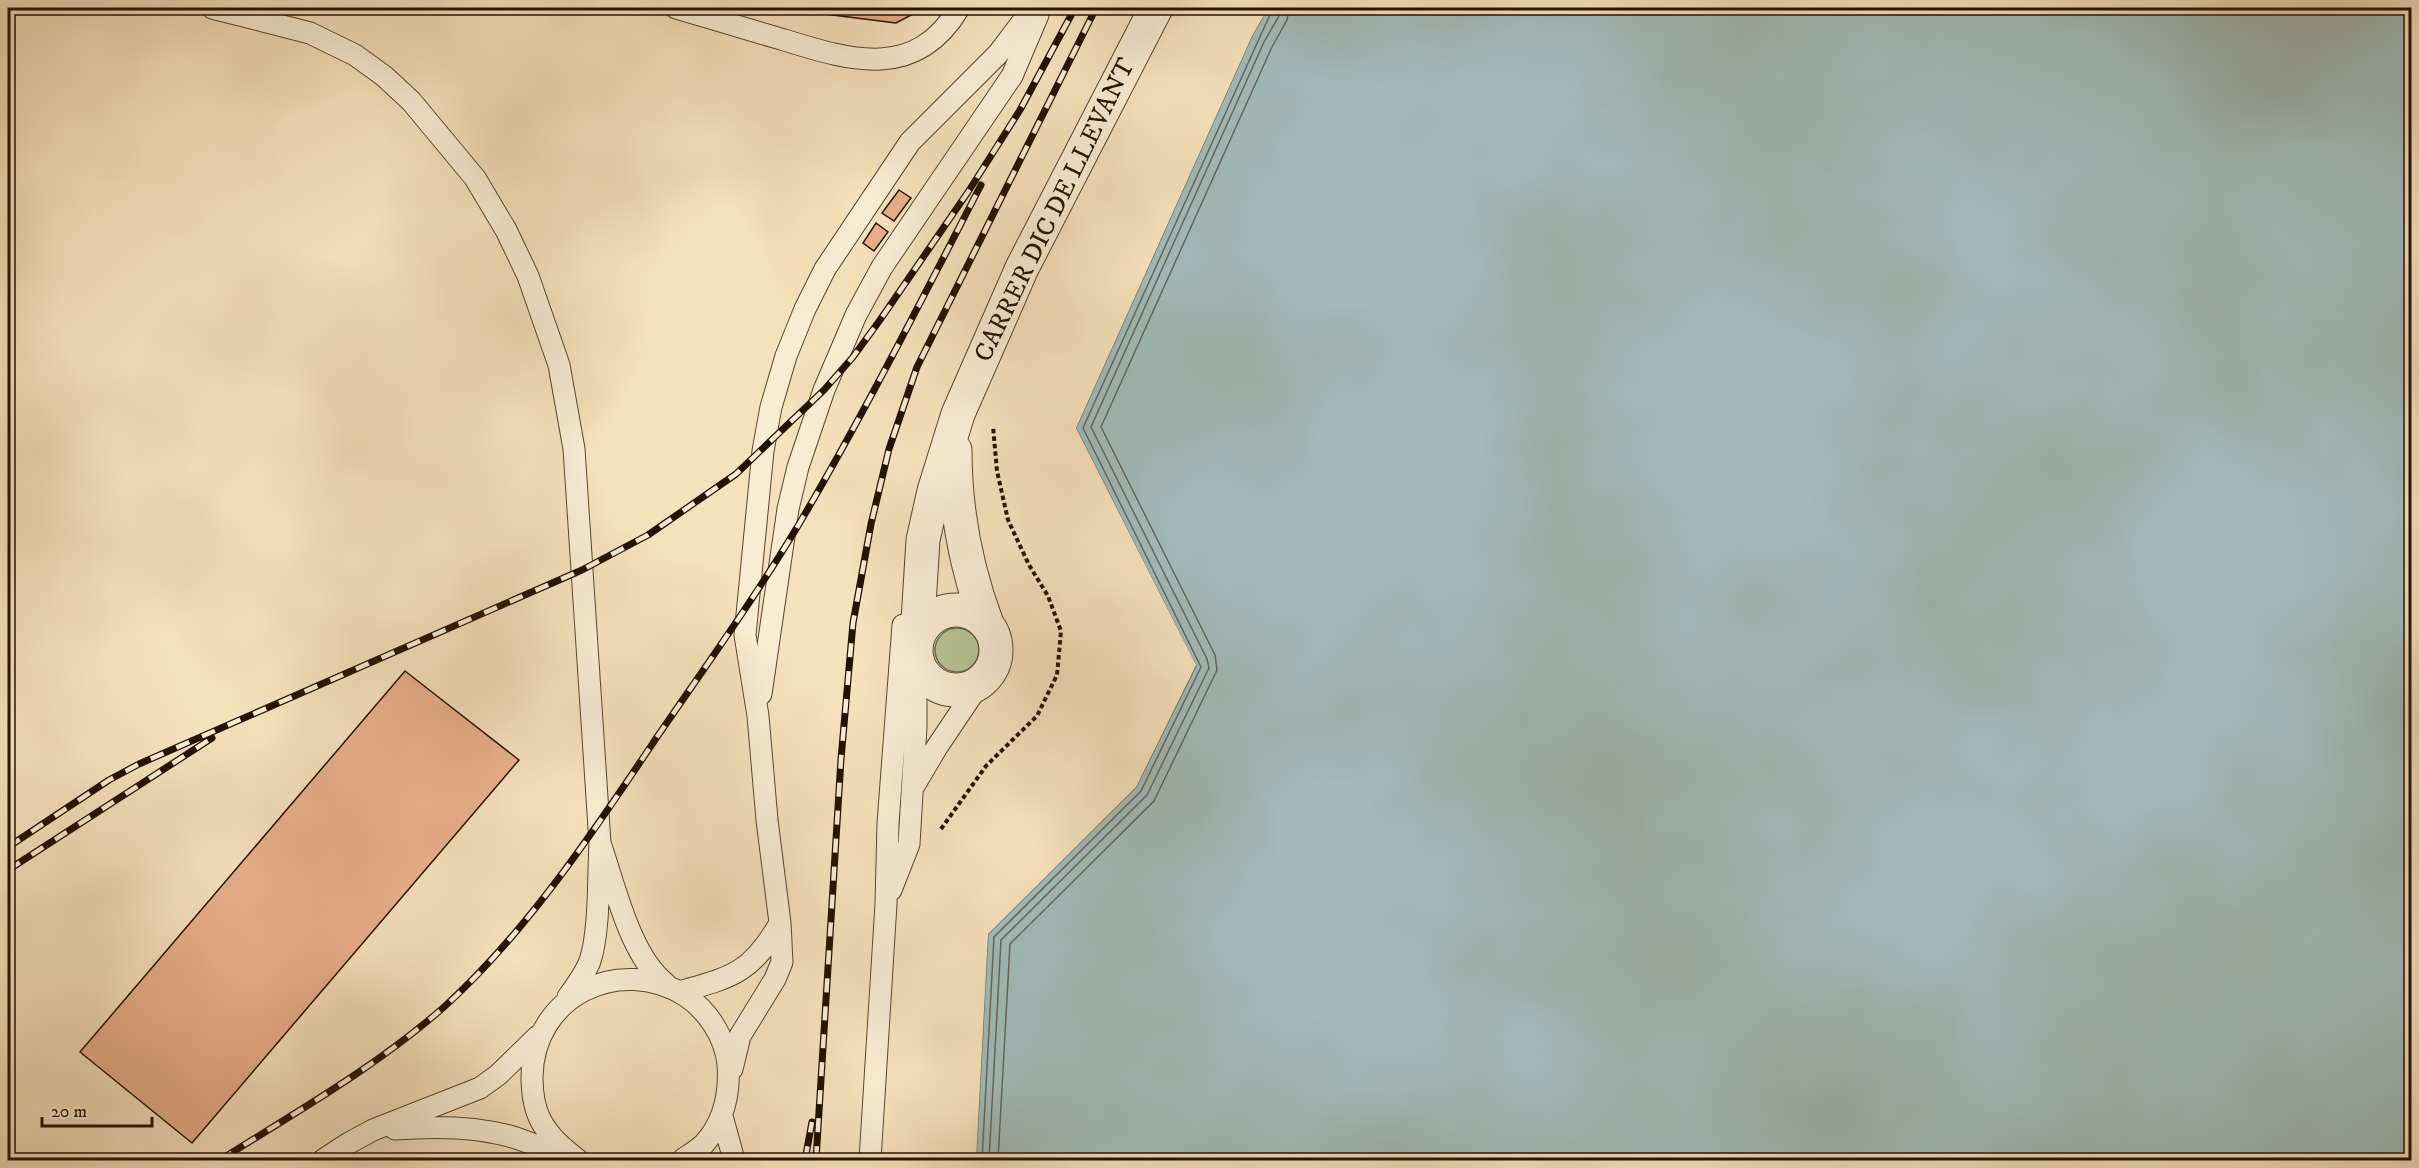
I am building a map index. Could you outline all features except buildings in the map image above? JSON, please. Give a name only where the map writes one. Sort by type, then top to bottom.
[{"type":"street","name":"CARRER DIC DE LLEVANT","points":[[916,653],[923,540],[934,491],[958,414],[1022,268],[1156,8]]},
{"type":"street","name":"CARRER DIC DE LLEVANT","points":[[958,414],[955,478],[961,532],[972,584],[994,637],[996,650],[993,663],[982,680]]},
{"type":"street","name":"CARRER DIC DE LLEVANT","points":[[916,653],[918,639],[924,626],[934,616],[956,610],[968,612],[987,624]]},
{"type":"street","points":[[916,653],[920,666],[935,684],[948,689],[961,690],[982,680]]},
{"type":"lane","points":[[212,8],[310,33],[355,54],[411,101],[475,178],[506,230],[528,276],[559,365],[574,449],[600,843],[594,940],[590,959],[580,980],[542,1032],[498,1075],[480,1088],[373,1130],[323,1161]]},
{"type":"lane","points":[[676,8],[834,56],[881,60],[903,56],[920,48],[938,36],[959,8]]},
{"type":"lane","points":[[682,1161],[704,1144],[722,1116],[740,1035],[775,979],[782,962],[758,716],[745,635],[763,451],[771,407],[786,356],[805,309],[825,269],[910,142],[998,54],[1033,8]]},
{"type":"lane","points":[[758,716],[788,509],[806,438],[824,390],[856,315],[882,267],[1012,76],[1041,8]]},
{"type":"lane","name":"CARRER DIC DE LLEVANT","points":[[870,1161],[886,904],[888,823],[900,656],[907,588],[923,540]]},
{"type":"lane","name":"CARRER DIC DE LLEVANT","points":[[886,904],[909,844],[913,789],[916,653]]},
{"type":"lane","points":[[913,789],[937,747],[982,680]]},
{"type":"lane","points":[[600,843],[638,951],[656,976],[695,1002],[715,1025],[727,1054],[730,1084]]},
{"type":"lane","points":[[558,1009],[582,991],[610,980],[640,979],[674,989],[726,979],[739,972],[766,946],[780,923]]},
{"type":"lane","points":[[542,1032],[532,1061],[532,1092],[541,1121],[559,1146],[576,1161]]},
{"type":"lane","points":[[722,1116],[734,1161]]},
{"type":"lane","points":[[373,1130],[424,1127],[471,1130],[514,1138],[576,1161]]},
{"type":"green space","points":[[957,628],[966,629],[973,634],[978,641],[978,659],[973,666],[966,671],[957,672],[948,671],[941,666],[936,659],[935,650],[936,641],[941,634],[948,629]]},
{"type":"water","points":[[1268,8],[2411,8],[2411,1160],[976,1160],[988,934],[1136,787],[1196,666],[1076,428],[1252,36]]},
{"type":"pier","points":[[1265,8],[1268,8],[1252,36],[1076,428],[1196,665],[1136,787],[988,934],[976,1160],[973,1160],[985,933],[1134,786],[1192,666],[1073,428],[1249,35]]},
{"type":"railway","points":[[8,847],[109,780],[139,764],[582,570],[648,535],[736,474],[824,390],[853,357],[880,320],[968,192],[1020,110],[1075,8]]},
{"type":"railway","points":[[816,1160],[841,759],[853,623],[871,524],[889,449],[917,367],[1096,8]]},
{"type":"railway","points":[[220,1160],[335,1088],[418,1029],[474,978],[531,914],[608,810],[785,547],[871,395],[981,185]]},
{"type":"railway","points":[[8,870],[212,738]]},
{"type":"railway","points":[[805,1160],[812,1122]]}]
